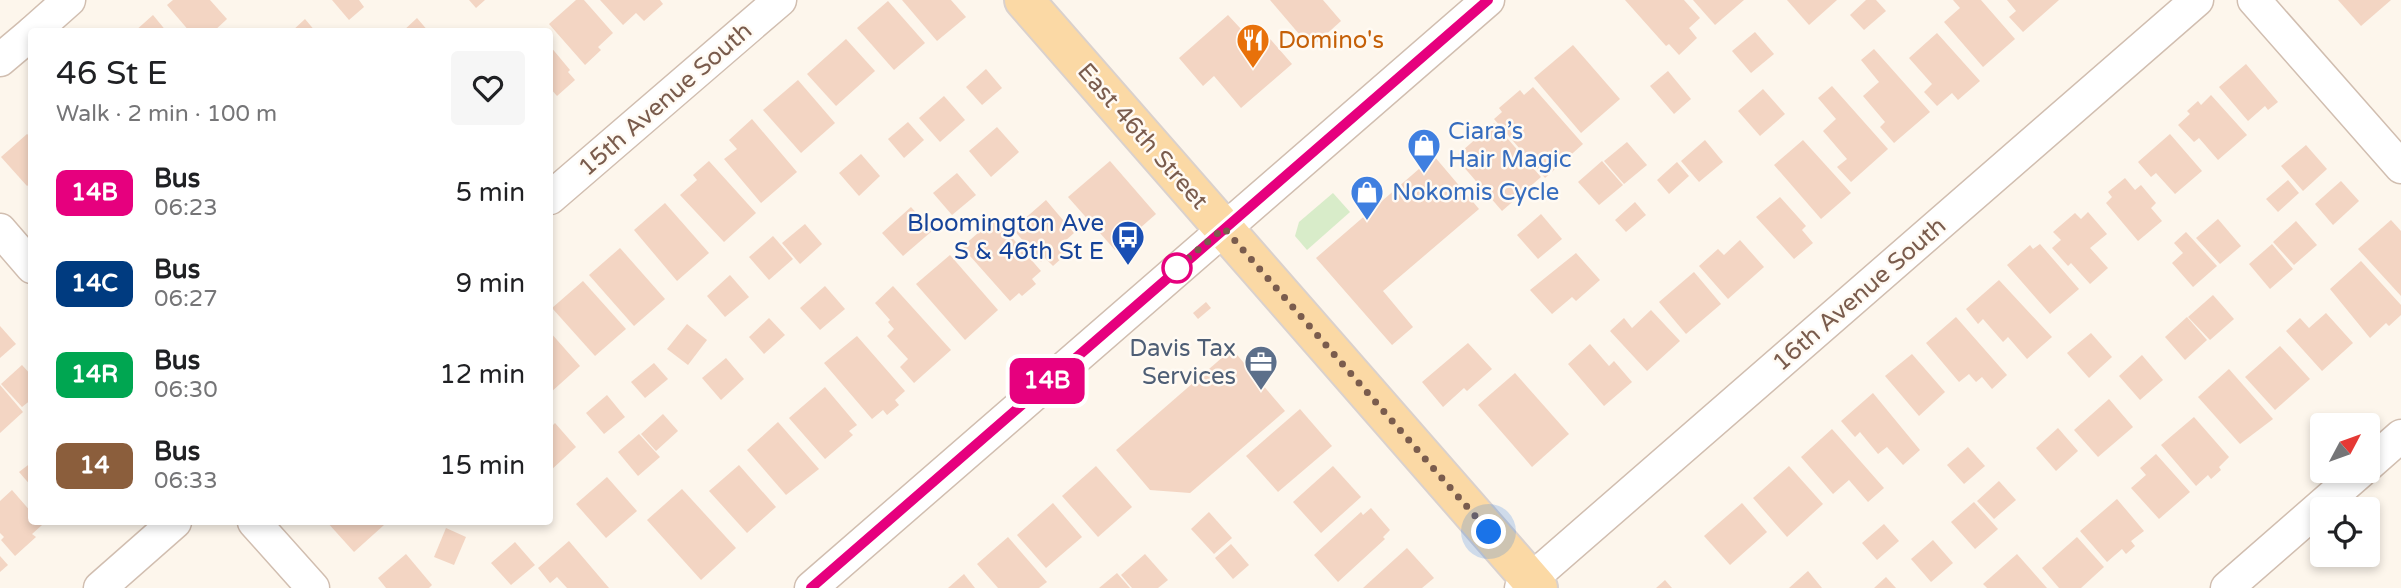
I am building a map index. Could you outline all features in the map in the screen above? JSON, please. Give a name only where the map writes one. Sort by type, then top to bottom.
[{"type":"main road","name":"East 46th Street","points":[[1024,0],[1224,228],[1530,585]]},
{"type":"street","points":[[37,28],[69,0]]},
{"type":"street","name":"15th Avenue South","points":[[553,195],[780,0]]},
{"type":"street","points":[[811,588],[1488,0]]},
{"type":"street","name":"16th Avenue South","points":[[1530,585],[2197,0]]},
{"type":"street","points":[[2255,0],[2401,167]]},
{"type":"street","points":[[0,60],[28,36]]},
{"type":"street","points":[[0,230],[28,262]]},
{"type":"street","points":[[2380,454],[2401,436]]},
{"type":"street","points":[[2227,588],[2347,483]]},
{"type":"street","points":[[100,588],[172,525]]},
{"type":"street","points":[[257,525],[313,588]]},
{"type":"green space","points":[[1333,193],[1350,212],[1307,250],[1295,236],[1299,222]]},
{"type":"building","points":[[173,0],[210,0],[227,19],[217,28],[187,28],[167,5]]},
{"type":"building","points":[[332,0],[359,0],[364,7],[349,20]]},
{"type":"building","points":[[469,0],[485,0],[476,8]]},
{"type":"building","points":[[576,0],[584,0],[613,33],[598,47],[601,50],[585,65],[549,24]]},
{"type":"building","points":[[600,0],[660,0],[663,4],[644,21],[636,13],[623,25]]},
{"type":"building","points":[[902,0],[951,0],[966,17],[937,41]]},
{"type":"building","points":[[1270,0],[1323,0],[1341,21],[1311,48]]},
{"type":"building","points":[[1625,0],[1684,0],[1700,18],[1689,28],[1697,38],[1679,55],[1669,44],[1666,46]]},
{"type":"building","points":[[1693,0],[1744,0],[1715,25]]},
{"type":"building","points":[[1787,0],[1837,0],[1809,25]]},
{"type":"building","points":[[1866,0],[1876,0],[1886,11],[1864,30],[1850,15]]},
{"type":"building","points":[[1953,0],[1981,0],[2015,39],[1983,67],[1944,22],[1960,8]]},
{"type":"building","points":[[2007,0],[2059,0],[2023,32],[2009,17],[2016,11]]},
{"type":"building","points":[[2338,0],[2391,0],[2361,26]]},
{"type":"building","points":[[888,1],[925,43],[894,70],[857,28]]},
{"type":"building","points":[[153,15],[164,28],[138,28]]},
{"type":"building","points":[[1228,15],[1253,42],[1264,32],[1292,64],[1241,108],[1214,76],[1203,86],[1179,58]]},
{"type":"building","points":[[417,18],[426,28],[406,28]]},
{"type":"building","points":[[305,19],[313,28],[295,28]]},
{"type":"building","points":[[1755,32],[1774,54],[1751,73],[1732,51]]},
{"type":"building","points":[[1937,33],[1980,81],[1958,100],[1952,93],[1937,106],[1924,92],[1932,84],[1909,58]]},
{"type":"building","points":[[846,39],[875,71],[836,106],[807,74]]},
{"type":"building","points":[[1573,45],[1620,99],[1581,133],[1534,78]]},
{"type":"building","points":[[1874,49],[1930,112],[1894,143],[1880,127],[1885,122],[1863,96],[1879,82],[1861,60]]},
{"type":"building","points":[[553,50],[575,80],[557,96],[553,91]]},
{"type":"building","points":[[2246,64],[2278,102],[2268,110],[2265,106],[2248,121],[2219,87]]},
{"type":"building","points":[[986,69],[1002,88],[982,105],[966,87]]},
{"type":"building","points":[[1668,71],[1691,99],[1674,114],[1650,86]]},
{"type":"building","points":[[798,80],[835,123],[801,153],[763,110]]},
{"type":"building","points":[[1832,86],[1888,149],[1851,182],[1837,167],[1847,159],[1823,131],[1836,119],[1818,98]]},
{"type":"building","points":[[1533,87],[1583,144],[1545,178],[1494,119],[1502,112],[1499,108],[1520,90],[1524,95]]},
{"type":"building","points":[[1763,89],[1785,114],[1760,136],[1738,111]]},
{"type":"building","points":[[2211,95],[2247,135],[2218,160],[2199,138],[2194,142],[2178,125],[2190,114],[2187,111],[2198,101],[2201,105]]},
{"type":"building","points":[[944,96],[965,120],[940,142],[919,118]]},
{"type":"building","points":[[752,119],[797,172],[761,203],[724,159],[737,149],[729,140]]},
{"type":"building","points":[[908,122],[924,140],[904,158],[888,139]]},
{"type":"building","points":[[1494,123],[1541,177],[1502,211],[1455,157]]},
{"type":"building","points":[[997,127],[1019,152],[991,177],[969,151]]},
{"type":"building","points":[[2170,134],[2202,171],[2175,194],[2156,173],[2151,177],[2138,162]]},
{"type":"building","points":[[28,135],[28,185],[27,186],[1,157]]},
{"type":"building","points":[[1705,140],[1723,162],[1699,182],[1681,161]]},
{"type":"building","points":[[1803,140],[1851,193],[1821,219],[1774,165]]},
{"type":"building","points":[[1627,142],[1647,165],[1624,184],[1604,161]]},
{"type":"building","points":[[2306,145],[2327,169],[2303,191],[2281,166]]},
{"type":"building","points":[[861,154],[880,176],[859,196],[839,173]]},
{"type":"building","points":[[1434,156],[1479,209],[1383,291],[1413,327],[1392,345],[1316,258]]},
{"type":"building","points":[[709,161],[756,213],[724,242],[680,195],[697,180],[693,175]]},
{"type":"building","points":[[1110,161],[1156,214],[1115,250],[1068,197]]},
{"type":"building","points":[[1602,161],[1623,185],[1599,205],[1578,182]]},
{"type":"building","points":[[1677,162],[1689,176],[1669,194],[1657,180]]},
{"type":"building","points":[[957,173],[976,195],[952,215],[933,193]]},
{"type":"building","points":[[2125,178],[2135,190],[2141,185],[2156,203],[2151,208],[2162,221],[2138,241],[2106,203],[2112,197],[2108,192]]},
{"type":"building","points":[[2288,180],[2299,193],[2278,212],[2266,199]]},
{"type":"building","points":[[2341,181],[2359,201],[2333,225],[2315,204]]},
{"type":"building","points":[[1780,197],[1806,226],[1802,230],[1813,243],[1794,259],[1756,217]]},
{"type":"building","points":[[1046,200],[1074,233],[1065,241],[1072,249],[1053,266],[1045,258],[1041,262],[1013,229]]},
{"type":"building","points":[[1635,202],[1646,215],[1626,232],[1615,220]]},
{"type":"building","points":[[665,203],[709,253],[677,281],[634,230]]},
{"type":"building","points":[[911,207],[932,231],[903,256],[882,233]]},
{"type":"building","points":[[2088,212],[2107,234],[2090,248],[2108,268],[2090,284],[2071,263],[2068,266],[2052,248],[2061,240],[2053,232],[2075,213],[2081,219]]},
{"type":"building","points":[[1541,214],[1562,239],[1538,259],[1517,235]]},
{"type":"building","points":[[995,218],[1041,271],[1032,279],[1036,284],[1022,296],[1019,293],[1010,301],[962,247]]},
{"type":"building","points":[[2218,219],[2241,246],[2220,264],[2196,238]]},
{"type":"building","points":[[2391,220],[2401,231],[2401,296],[2358,249]]},
{"type":"building","points":[[2296,221],[2317,245],[2294,265],[2273,242]]},
{"type":"building","points":[[805,224],[822,244],[800,264],[782,243]]},
{"type":"building","points":[[2186,232],[2217,266],[2193,287],[2172,263],[2183,253],[2174,243]]},
{"type":"building","points":[[773,236],[793,259],[769,280],[749,257]]},
{"type":"building","points":[[1740,240],[1764,267],[1728,299],[1699,266],[1718,249],[1724,255]]},
{"type":"building","points":[[2040,244],[2079,289],[2050,314],[2007,265],[2030,245],[2033,249]]},
{"type":"building","points":[[2272,244],[2293,269],[2270,289],[2249,264]]},
{"type":"building","points":[[620,248],[665,299],[634,326],[589,275]]},
{"type":"building","points":[[1576,253],[1600,280],[1576,301],[1572,297],[1552,314],[1530,290]]},
{"type":"building","points":[[950,255],[998,310],[965,340],[916,284]]},
{"type":"building","points":[[2361,261],[2401,305],[2401,315],[2389,326],[2386,323],[2370,338],[2330,289]]},
{"type":"building","points":[[1694,272],[1721,304],[1686,334],[1659,302]]},
{"type":"building","points":[[730,275],[749,297],[725,317],[707,296]]},
{"type":"building","points":[[1999,280],[2052,337],[2027,359],[2008,337],[2003,342],[1983,319],[1978,324],[1966,309]]},
{"type":"building","points":[[583,281],[626,329],[595,356],[553,307]]},
{"type":"building","points":[[825,286],[845,309],[820,330],[800,308]]},
{"type":"building","points":[[893,286],[951,350],[914,383],[900,367],[908,359],[887,336],[894,329],[888,322],[890,320],[875,303]]},
{"type":"building","points":[[2213,295],[2234,319],[2210,340],[2188,317]]},
{"type":"building","points":[[1206,302],[1211,308],[1198,319],[1193,313]]},
{"type":"building","points":[[1651,310],[1680,341],[1647,371],[1610,331],[1624,318],[1632,328]]},
{"type":"building","points":[[2326,313],[2353,343],[2322,371],[2286,331],[2300,318],[2309,328]]},
{"type":"building","points":[[1956,317],[2007,375],[1992,389],[1982,377],[1976,382],[1969,374],[1959,382],[1926,343]]},
{"type":"building","points":[[2187,317],[2207,340],[2185,360],[2165,337]]},
{"type":"building","points":[[769,318],[785,335],[764,354],[749,337]]},
{"type":"building","points":[[687,324],[707,340],[688,365],[667,349]]},
{"type":"building","points":[[0,326],[16,344],[0,358]]},
{"type":"building","points":[[2091,333],[2112,357],[2089,378],[2067,353]]},
{"type":"building","points":[[553,335],[580,366],[553,390]]},
{"type":"building","points":[[857,336],[905,391],[895,400],[899,405],[887,415],[883,410],[872,419],[824,363]]},
{"type":"building","points":[[1468,343],[1492,369],[1467,391],[1464,388],[1443,407],[1422,382]]},
{"type":"building","points":[[1590,344],[1609,366],[1614,361],[1632,382],[1604,406],[1568,364]]},
{"type":"building","points":[[2280,346],[2310,379],[2275,410],[2245,377]]},
{"type":"building","points":[[1232,349],[1285,411],[1190,493],[1150,490],[1116,450]]},
{"type":"building","points":[[1912,354],[1945,392],[1919,416],[1885,376]]},
{"type":"building","points":[[2142,355],[2163,380],[2140,400],[2119,376]]},
{"type":"building","points":[[726,358],[744,379],[721,400],[702,378]]},
{"type":"building","points":[[654,363],[668,379],[645,398],[631,382]]},
{"type":"building","points":[[22,365],[28,372],[28,402],[22,407],[1,384]]},
{"type":"building","points":[[2229,369],[2273,419],[2240,444],[2198,397]]},
{"type":"building","points":[[1515,373],[1569,434],[1532,467],[1478,405]]},
{"type":"building","points":[[0,385],[23,412],[0,433]]},
{"type":"building","points":[[825,387],[857,425],[849,431],[853,435],[825,459],[789,418]]},
{"type":"building","points":[[1873,393],[1920,450],[1903,465],[1887,447],[1878,454],[1860,432],[1855,437],[1841,421]]},
{"type":"building","points":[[607,395],[625,417],[604,434],[586,413]]},
{"type":"building","points":[[2109,399],[2133,427],[2098,457],[2074,430]]},
{"type":"building","points":[[1300,409],[1332,446],[1278,492],[1246,456]]},
{"type":"building","points":[[663,414],[678,431],[656,451],[641,434]]},
{"type":"building","points":[[2194,417],[2229,457],[2211,479],[2208,475],[2196,486],[2161,445]]},
{"type":"building","points":[[778,422],[819,469],[786,495],[747,450]]},
{"type":"building","points":[[555,423],[576,447],[553,468]]},
{"type":"building","points":[[2058,428],[2078,451],[2056,471],[2036,448]]},
{"type":"building","points":[[1832,429],[1884,488],[1868,502],[1849,480],[1833,494],[1801,457]]},
{"type":"building","points":[[639,434],[660,457],[638,476],[618,452]]},
{"type":"building","points":[[1968,447],[1985,466],[1964,484],[1947,465]]},
{"type":"building","points":[[2156,454],[2190,492],[2159,519],[2131,488],[2146,475],[2140,468]]},
{"type":"building","points":[[28,465],[28,482],[19,472]]},
{"type":"building","points":[[739,465],[776,507],[747,533],[709,491]]},
{"type":"building","points":[[1096,466],[1132,507],[1098,537],[1062,496]]},
{"type":"building","points":[[1333,466],[1361,497],[1321,533],[1293,502]]},
{"type":"building","points":[[1789,466],[1823,504],[1787,537],[1753,498]]},
{"type":"building","points":[[607,477],[637,511],[606,538],[576,504]]},
{"type":"building","points":[[1999,481],[2016,500],[1994,519],[1977,501]]},
{"type":"building","points":[[682,489],[736,548],[701,580],[647,520]]},
{"type":"building","points":[[12,490],[28,508],[28,525],[42,525],[32,534],[36,537],[15,556],[1,540],[4,537],[0,533],[0,501]]},
{"type":"building","points":[[2117,499],[2144,531],[2131,541],[2135,546],[2126,554],[2122,549],[2107,562],[2080,531]]},
{"type":"building","points":[[1974,502],[1998,529],[1975,549],[1951,522]]},
{"type":"building","points":[[1053,503],[1082,537],[1046,568],[1017,535]]},
{"type":"building","points":[[1742,503],[1767,532],[1730,565],[1704,536]]},
{"type":"building","points":[[1371,508],[1390,530],[1383,537],[1385,539],[1338,582],[1314,555],[1361,512],[1363,515]]},
{"type":"building","points":[[1209,512],[1232,538],[1214,554],[1191,529]]},
{"type":"building","points":[[1884,524],[1899,541],[1877,560],[1862,543]]},
{"type":"building","points":[[330,525],[384,525],[354,552]]},
{"type":"building","points":[[446,528],[466,537],[454,565],[434,557]]},
{"type":"building","points":[[1008,537],[1047,582],[1039,588],[998,588],[977,564]]},
{"type":"building","points":[[2077,537],[2104,567],[2081,588],[2059,588],[2042,568]]},
{"type":"building","points":[[1933,540],[1953,563],[1931,582],[1911,559]]},
{"type":"building","points":[[569,541],[609,588],[567,588],[557,577],[550,583],[538,568]]},
{"type":"building","points":[[515,542],[535,565],[511,585],[491,563]]},
{"type":"building","points":[[1231,544],[1249,565],[1233,579],[1215,558]]},
{"type":"building","points":[[1407,548],[1434,578],[1422,588],[1363,588]]},
{"type":"building","points":[[406,554],[432,585],[429,588],[386,588],[378,578]]},
{"type":"building","points":[[1145,554],[1168,580],[1158,588],[1132,588],[1121,575]]},
{"type":"building","points":[[2017,554],[2047,588],[1987,588],[1983,584]]},
{"type":"building","points":[[0,556],[8,565],[0,572]]},
{"type":"building","points":[[1808,571],[1822,588],[1789,588]]},
{"type":"building","points":[[1117,573],[1130,588],[1099,588]]},
{"type":"building","points":[[964,574],[975,588],[948,588]]},
{"type":"building","points":[[1886,577],[1896,588],[1874,588]]},
{"type":"building","points":[[1665,580],[1672,588],[1656,588]]},
{"type":"bus line","name":"14B","points":[[811,588],[1488,0]]},
{"type":"place","name":"Domino's","points":[[1253,70]]},
{"type":"place","name":"Ciara’s Hair Magic","points":[[1424,175]]},
{"type":"place","name":"Nokomis Cycle","points":[[1367,222]]},
{"type":"place","name":"Bloomington Ave S & 46th St E","points":[[1128,267]]},
{"type":"place","name":"Davis Tax Services","points":[[1261,392]]},
{"type":"route","points":[[1177,268],[1173,271],[1224,228],[1489,532]]}]
